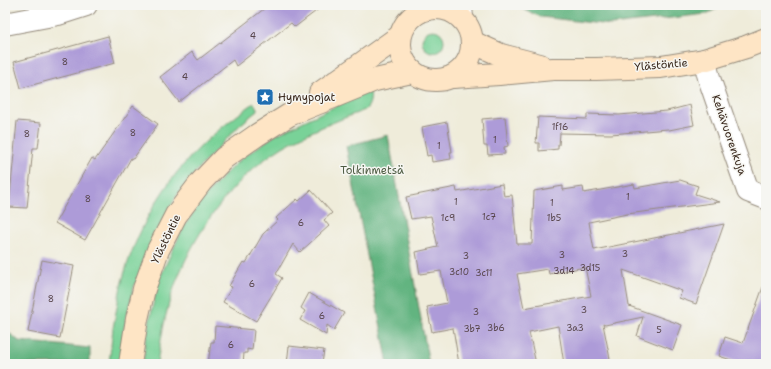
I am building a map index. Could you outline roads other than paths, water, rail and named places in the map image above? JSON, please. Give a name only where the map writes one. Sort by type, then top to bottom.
[{"type":"main road","points":[[427,7],[444,9],[457,15],[461,12],[472,42],[472,51],[468,61],[462,70],[453,77],[434,81],[422,79],[405,65],[401,57],[399,47],[400,36],[403,29],[411,18],[427,7]]},
{"type":"main road","name":"Ylästöntie","points":[[289,115],[400,36]]},
{"type":"main road","name":"Ylästöntie","points":[[453,77],[552,69],[661,67],[704,60],[766,39]]},
{"type":"main road","name":"Ylästöntie","points":[[472,42],[501,55],[552,69]]},
{"type":"main road","name":"Ylästöntie","points":[[130,364],[137,319],[144,289],[158,250],[176,215],[201,182],[224,158],[289,115],[374,80],[412,72]]},
{"type":"street","points":[[5,24],[58,14],[86,5]]},
{"type":"street","name":"Kehävuorenkuja","points":[[704,60],[748,191],[766,198]]},
{"type":"place","name":"Hymypojat","points":[[265,97]]},
{"type":"park label","name":"Tolkinmetsä","points":[[372,170]]}]
